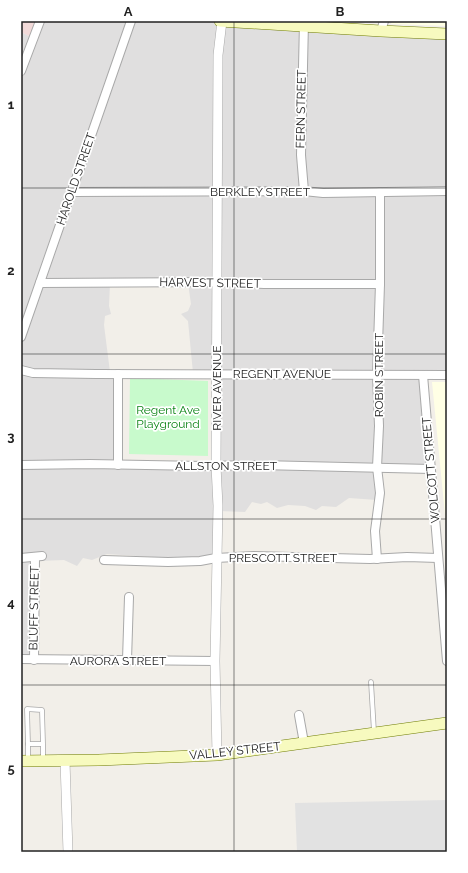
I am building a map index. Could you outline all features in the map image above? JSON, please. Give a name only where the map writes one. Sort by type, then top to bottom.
[{"type":"main road","points":[[222,21],[382,26],[447,34]]},
{"type":"main road","name":"VALLEY STREET","points":[[24,761],[65,761],[216,755],[447,723]]},
{"type":"street","points":[[21,71],[40,21]]},
{"type":"street","name":"HAROLD STREET","points":[[21,337],[131,21]]},
{"type":"street","name":"RIVER AVENUE","points":[[216,755],[215,661],[218,506],[216,466],[218,55],[222,21]]},
{"type":"street","name":"FERN STREET","points":[[304,24],[301,155],[304,191]]},
{"type":"street","name":"BERKLEY STREET","points":[[72,192],[304,191],[323,193],[447,191]]},
{"type":"street","name":"ROBIN STREET","points":[[377,559],[375,531],[380,492],[377,468],[379,426],[377,375],[380,284],[380,192]]},
{"type":"street","name":"HARVEST STREET","points":[[40,283],[218,282],[264,284],[380,284]]},
{"type":"street","name":"REGENT AVENUE","points":[[21,370],[33,373],[118,374],[447,375]]},
{"type":"street","points":[[118,374],[118,465]]},
{"type":"street","name":"WOLCOTT STREET","points":[[423,375],[447,661]]},
{"type":"street","name":"ALLSTON STREET","points":[[21,465],[260,465],[431,469]]},
{"type":"street","name":"BLUFF STREET","points":[[21,558],[39,556],[34,660]]},
{"type":"street","name":"PRESCOTT STREET","points":[[104,560],[168,562],[200,561],[216,558],[254,556],[377,559],[407,557],[438,558]]},
{"type":"street","points":[[127,660],[129,597]]},
{"type":"street","name":"AURORA STREET","points":[[21,659],[215,661]]},
{"type":"street","points":[[299,715],[304,743]]},
{"type":"street","points":[[65,761],[68,852]]},
{"type":"lane","points":[[371,682],[374,734]]},
{"type":"lane","points":[[24,761],[28,744],[28,709],[42,710],[43,761]]},
{"type":"lane","points":[[28,744],[43,744]]},
{"type":"shaded area","points":[[21,21],[40,21],[33,38],[21,32]]},
{"type":"shaded area","points":[[40,21],[205,21],[447,37],[447,375],[425,375],[432,465],[380,467],[377,500],[349,498],[336,507],[322,506],[316,510],[305,506],[288,505],[277,508],[267,502],[261,504],[252,502],[245,512],[219,511],[215,561],[107,554],[92,560],[83,558],[77,566],[64,560],[38,561],[32,663],[21,663],[21,32],[33,38]],"holes":[[[188,283],[191,304],[188,311],[181,314],[188,321],[193,373],[218,374],[214,466],[119,463],[116,373],[110,372],[104,325],[105,316],[111,314],[109,306],[110,284]]]},
{"type":"shaded area","points":[[392,21],[447,21],[447,26],[391,24]]},
{"type":"shaded area","points":[[432,382],[447,382],[447,535]]},
{"type":"shaded area","points":[[447,800],[447,852],[297,852],[295,803]]},
{"type":"green space","name":"Regent Ave Playground","points":[[130,378],[208,381],[208,456],[129,454]]}]
